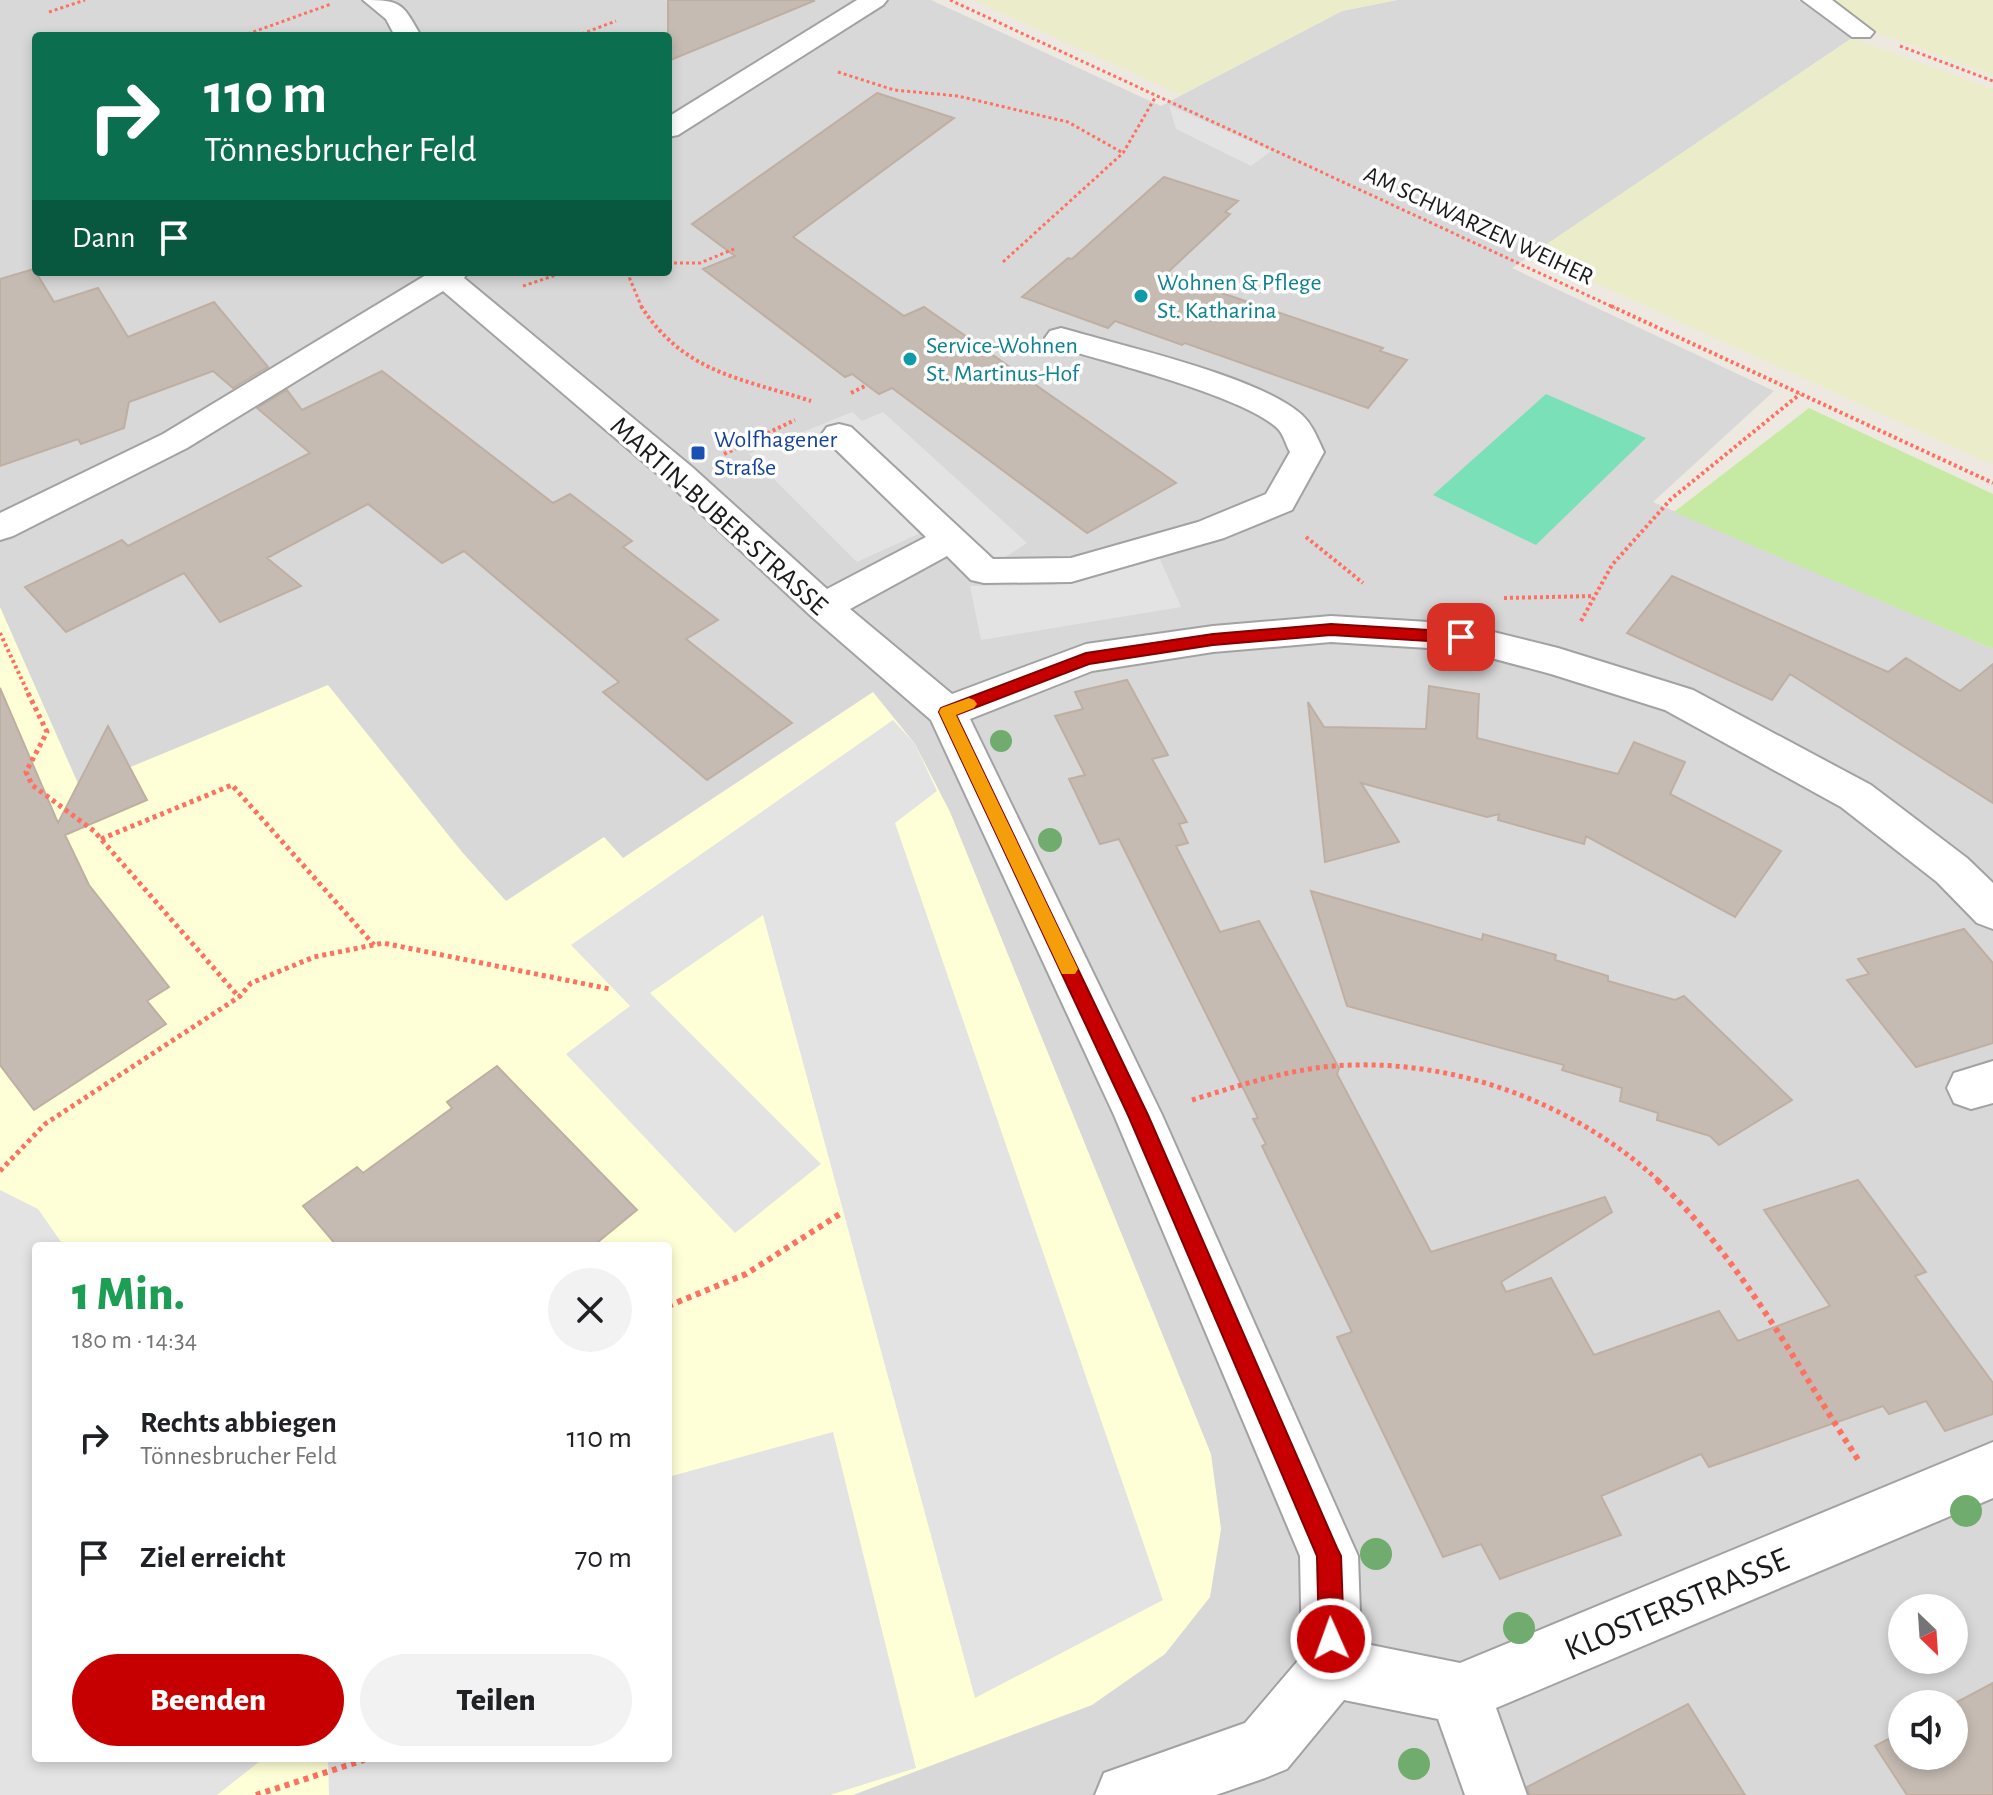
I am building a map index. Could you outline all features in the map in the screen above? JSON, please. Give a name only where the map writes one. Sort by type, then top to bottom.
[{"type":"street","points":[[376,0],[396,15],[406,32]]},
{"type":"street","points":[[672,126],[874,0]]},
{"type":"street","points":[[1815,0],[1861,32]]},
{"type":"street","points":[[0,528],[175,441],[442,276]]},
{"type":"street","name":"MARTIN-BUBER-STRASSE","points":[[447,276],[680,475],[824,607],[947,712],[1138,1115],[1329,1556],[1332,1667]]},
{"type":"street","points":[[839,434],[984,571],[1071,570],[1211,530],[1279,502],[1307,452],[1292,424],[1264,406],[1169,371],[1061,338]]},
{"type":"street","points":[[824,607],[950,539]]},
{"type":"street","points":[[947,712],[1086,658],[1213,639],[1316,631],[1461,637],[1558,662],[1679,700],[1856,796],[1952,870],[1993,911]]},
{"type":"street","name":"KLOSTERSTRASSE","points":[[1460,1693],[1993,1470]]},
{"type":"street","points":[[1126,1795],[1265,1747],[1332,1667],[1460,1693],[1496,1795]]},
{"type":"path","points":[[49,12],[85,0]]},
{"type":"path","points":[[253,32],[343,0]]},
{"type":"path","name":"AM SCHWARZEN WEIHER","points":[[950,0],[1993,483]]},
{"type":"path","points":[[587,32],[616,21]]},
{"type":"path","points":[[1861,32],[1993,81]]},
{"type":"path","points":[[786,55],[894,90],[958,96],[1068,122],[1123,153]]},
{"type":"path","points":[[1003,262],[1123,153],[1156,96]]},
{"type":"path","points":[[672,263],[700,263],[734,249]]},
{"type":"path","points":[[628,276],[635,298],[657,334],[681,353],[726,375],[812,401]]},
{"type":"path","points":[[839,399],[867,385]]},
{"type":"path","points":[[1558,662],[1612,565],[1671,499],[1800,394]]},
{"type":"path","points":[[680,475],[796,420]]},
{"type":"path","points":[[1279,502],[1281,517],[1363,583],[1377,585]]},
{"type":"path","points":[[1493,598],[1595,596]]},
{"type":"path","points":[[0,633],[47,732],[26,772],[32,785],[101,839],[239,997]]},
{"type":"path","points":[[101,839],[232,785],[375,945]]},
{"type":"path","points":[[0,1171],[45,1124],[239,997],[251,983],[314,957],[383,943],[610,989]]},
{"type":"path","points":[[1138,1115],[1282,1073],[1353,1065],[1427,1069],[1497,1087],[1565,1117],[1630,1157],[1666,1187],[1720,1246],[1892,1513]]},
{"type":"path","points":[[672,1304],[746,1274],[843,1212]]},
{"type":"path","points":[[256,1795],[358,1762]]},
{"type":"shaded area","points":[[0,0],[931,0],[1161,106],[1342,11],[1397,0],[1798,0],[1852,38],[1512,268],[1774,391],[1653,502],[1993,649],[1993,1795],[0,1795]]},
{"type":"shaded area","points":[[973,0],[1397,0],[1342,11],[1181,95]]},
{"type":"shaded area","points":[[1830,0],[1993,0],[1993,75],[1873,31]]},
{"type":"shaded area","points":[[1852,38],[1993,89],[1993,465],[1532,254]]},
{"type":"shaded area","points":[[1169,105],[1271,151],[1251,166],[1176,129]]},
{"type":"shaded area","points":[[852,412],[862,421],[883,412],[1027,543],[984,571],[936,526],[857,562],[749,454]]},
{"type":"shaded area","points":[[1159,557],[1181,607],[981,640],[970,586],[1054,585]]},
{"type":"shaded area","points":[[0,607],[80,788],[328,685],[462,852],[506,901],[604,837],[623,858],[873,692],[915,744],[950,812],[1211,1454],[1221,1529],[1210,1597],[1165,1654],[1092,1705],[853,1795],[0,1795]]},
{"type":"shaded area","points":[[893,720],[915,744],[937,791],[895,823],[1163,1600],[975,1698],[763,915],[650,993],[821,1164],[735,1233],[566,1054],[630,1006],[571,945]]},
{"type":"shaded area","points":[[0,1190],[38,1209],[61,1242],[32,1242],[32,1762],[259,1762],[217,1795],[0,1795]]},
{"type":"shaded area","points":[[833,1432],[916,1768],[830,1795],[329,1795],[328,1762],[672,1762],[672,1476]]},
{"type":"green space","points":[[1546,394],[1646,438],[1536,545],[1433,495]]},
{"type":"green space","points":[[1809,408],[1993,494],[1993,649],[1674,512]]},
{"type":"building","points":[[668,0],[814,1],[672,59],[672,32],[668,32]]},
{"type":"building","name":"Service-Wohnen St. Martinus-Hof","points":[[877,93],[954,118],[793,237],[904,316],[924,307],[1176,483],[1087,533],[892,388],[879,394],[852,374],[845,377],[703,269],[735,256],[692,224]]},
{"type":"building","name":"Wohnen & Pflege St. Katharina","points":[[1164,177],[1238,201],[1225,212],[1230,214],[1166,274],[1383,348],[1380,351],[1407,360],[1368,408],[1185,343],[1182,345],[1115,321],[1108,328],[1022,297],[1068,258],[1072,259]]},
{"type":"building","points":[[32,270],[32,276],[38,276],[54,302],[98,288],[128,337],[214,302],[268,367],[233,388],[213,371],[129,402],[124,428],[81,444],[78,439],[0,466],[0,279]]},
{"type":"building","points":[[382,371],[553,503],[570,494],[632,541],[623,547],[718,620],[686,639],[792,723],[707,780],[603,692],[619,682],[464,551],[442,563],[368,504],[267,558],[301,586],[220,622],[184,573],[66,632],[25,587],[122,540],[128,546],[310,453],[257,408],[287,390],[302,410]]},
{"type":"building","points":[[1672,576],[1888,672],[1906,658],[1960,691],[1993,664],[1993,803],[1790,674],[1772,700],[1627,633]]},
{"type":"building","points":[[1127,680],[1168,755],[1152,759],[1187,822],[1179,824],[1188,843],[1176,846],[1220,932],[1259,921],[1339,1068],[1337,1074],[1431,1252],[1605,1197],[1612,1212],[1501,1282],[1506,1292],[1551,1278],[1594,1355],[1719,1311],[1738,1341],[1830,1306],[1764,1210],[1858,1180],[1926,1272],[1915,1276],[1993,1383],[1993,1414],[1945,1431],[1926,1401],[1889,1414],[1883,1406],[1709,1467],[1701,1454],[1601,1496],[1621,1535],[1500,1579],[1481,1544],[1443,1557],[1337,1337],[1352,1332],[1262,1146],[1266,1144],[1253,1119],[1258,1118],[1119,839],[1100,844],[1069,779],[1085,775],[1055,716],[1083,709],[1075,692]]},
{"type":"building","points":[[1429,686],[1479,694],[1477,738],[1618,774],[1634,742],[1685,762],[1670,794],[1781,851],[1735,917],[1586,836],[1584,844],[1498,820],[1499,814],[1487,817],[1361,783],[1399,842],[1325,862],[1308,702],[1324,727],[1426,729]]},
{"type":"building","points":[[0,688],[58,823],[108,726],[147,800],[65,835],[89,885],[169,987],[147,1001],[166,1024],[34,1110],[0,1065]]},
{"type":"building","points":[[1311,891],[1482,940],[1483,934],[1556,955],[1555,960],[1608,976],[1608,981],[1675,1000],[1684,996],[1792,1100],[1719,1145],[1710,1136],[1657,1120],[1658,1113],[1620,1101],[1622,1088],[1562,1070],[1564,1065],[1347,1006]]},
{"type":"building","points":[[1964,929],[1993,963],[1993,1043],[1916,1067],[1847,980],[1869,974],[1858,959]]},
{"type":"building","points":[[497,1066],[637,1210],[598,1242],[334,1242],[303,1206],[357,1167],[363,1173],[452,1108],[447,1102]]},
{"type":"building","points":[[1993,1683],[1993,1795],[1907,1795],[1891,1770],[1968,1770],[1968,1696]]},
{"type":"building","points":[[1688,1704],[1745,1795],[1530,1795],[1527,1787]]},
{"type":"building","points":[[1888,1739],[1888,1766],[1875,1746]]},
{"type":"slow traffic","points":[[969,704],[947,712],[1068,969]]},
{"type":"place","name":"Wohnen & Pflege St. Katharina","points":[[1141,296]]},
{"type":"place","name":"Service-Wohnen St. Martinus-Hof","points":[[910,359]]},
{"type":"place","name":"Wolfhagener Straße","points":[[698,453]]},
{"type":"route","points":[[1331,1639],[1329,1556],[1138,1115],[947,712],[1086,658],[1213,639],[1331,629],[1461,637]]}]
